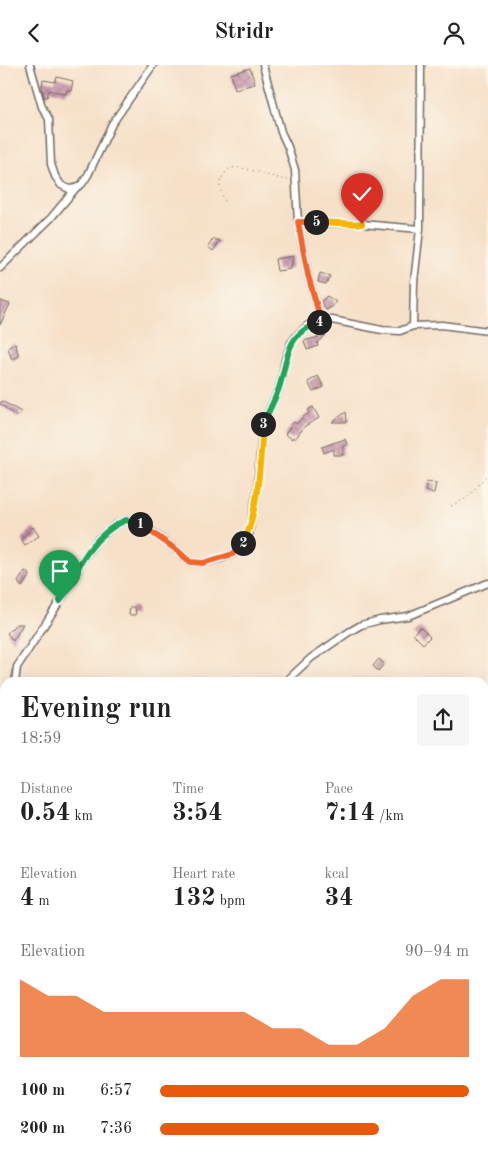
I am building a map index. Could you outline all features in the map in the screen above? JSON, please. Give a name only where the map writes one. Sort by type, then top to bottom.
[{"type":"street","points":[[30,65],[42,107],[49,119],[51,164],[55,177],[61,185],[69,189],[76,188]]},
{"type":"street","points":[[0,268],[51,219],[76,188],[82,184],[112,123],[153,65]]},
{"type":"street","points":[[263,65],[281,132],[288,147],[295,171],[298,222],[308,275],[321,321]]},
{"type":"street","points":[[412,326],[414,282],[420,229],[421,65]]},
{"type":"street","points":[[298,222],[362,224],[420,229]]},
{"type":"street","points":[[15,677],[17,667],[60,601],[78,566],[98,539],[115,525],[126,520],[144,526],[190,562],[203,563],[219,559],[233,554],[241,547],[249,534],[257,490],[263,423],[278,391],[287,353],[297,335],[307,326],[332,319],[382,330],[400,331],[412,326],[457,326],[488,331]]},
{"type":"street","points":[[291,677],[312,658],[362,625],[408,616],[488,583]]},
{"type":"path","points":[[225,201],[220,191],[220,183],[229,169],[245,169],[274,177],[296,180]]},
{"type":"path","points":[[451,506],[467,498],[488,474]]},
{"type":"building","points":[[250,68],[255,84],[235,89],[231,74]]},
{"type":"building","points":[[57,77],[73,81],[71,91],[67,90],[66,94],[49,90],[47,97],[44,97],[43,80],[55,82]]},
{"type":"building","points":[[213,239],[220,241],[213,251],[208,247]]},
{"type":"building","points":[[293,256],[291,269],[277,271],[275,259]]},
{"type":"building","points":[[320,273],[330,276],[326,284],[318,282]]},
{"type":"building","points":[[327,296],[336,302],[326,310],[321,302]]},
{"type":"building","points":[[0,301],[10,304],[0,325]]},
{"type":"building","points":[[326,335],[317,343],[318,346],[307,350],[304,341]]},
{"type":"building","points":[[15,343],[19,356],[12,360],[8,348]]},
{"type":"building","points":[[318,376],[324,387],[313,392],[308,382]]},
{"type":"building","points":[[2,401],[21,412],[17,417],[0,404]]},
{"type":"building","points":[[313,407],[319,418],[305,426],[295,439],[285,434],[294,422],[296,424]]},
{"type":"building","points":[[346,412],[347,422],[332,422]]},
{"type":"building","points":[[345,439],[347,445],[343,446],[343,455],[334,455],[334,449],[324,453],[322,447]]},
{"type":"building","points":[[427,482],[436,483],[434,493],[425,491]]},
{"type":"building","points":[[33,527],[39,536],[25,545],[21,539]]},
{"type":"building","points":[[25,571],[30,575],[22,587],[18,582]]},
{"type":"building","points":[[130,607],[135,607],[136,615],[129,615]]},
{"type":"building","points":[[16,624],[23,624],[13,641],[7,633]]},
{"type":"building","points":[[420,627],[430,637],[423,644],[413,634]]},
{"type":"building","points":[[379,659],[384,664],[378,671],[373,666]]},
{"type":"route","points":[[60,601],[78,566],[98,539],[115,525],[126,520],[144,526],[190,562],[203,563],[219,559],[233,554],[241,547],[249,534],[257,490],[262,453],[263,423],[278,391],[287,353],[297,335],[307,326],[321,321],[308,275],[298,222],[362,224]]}]
